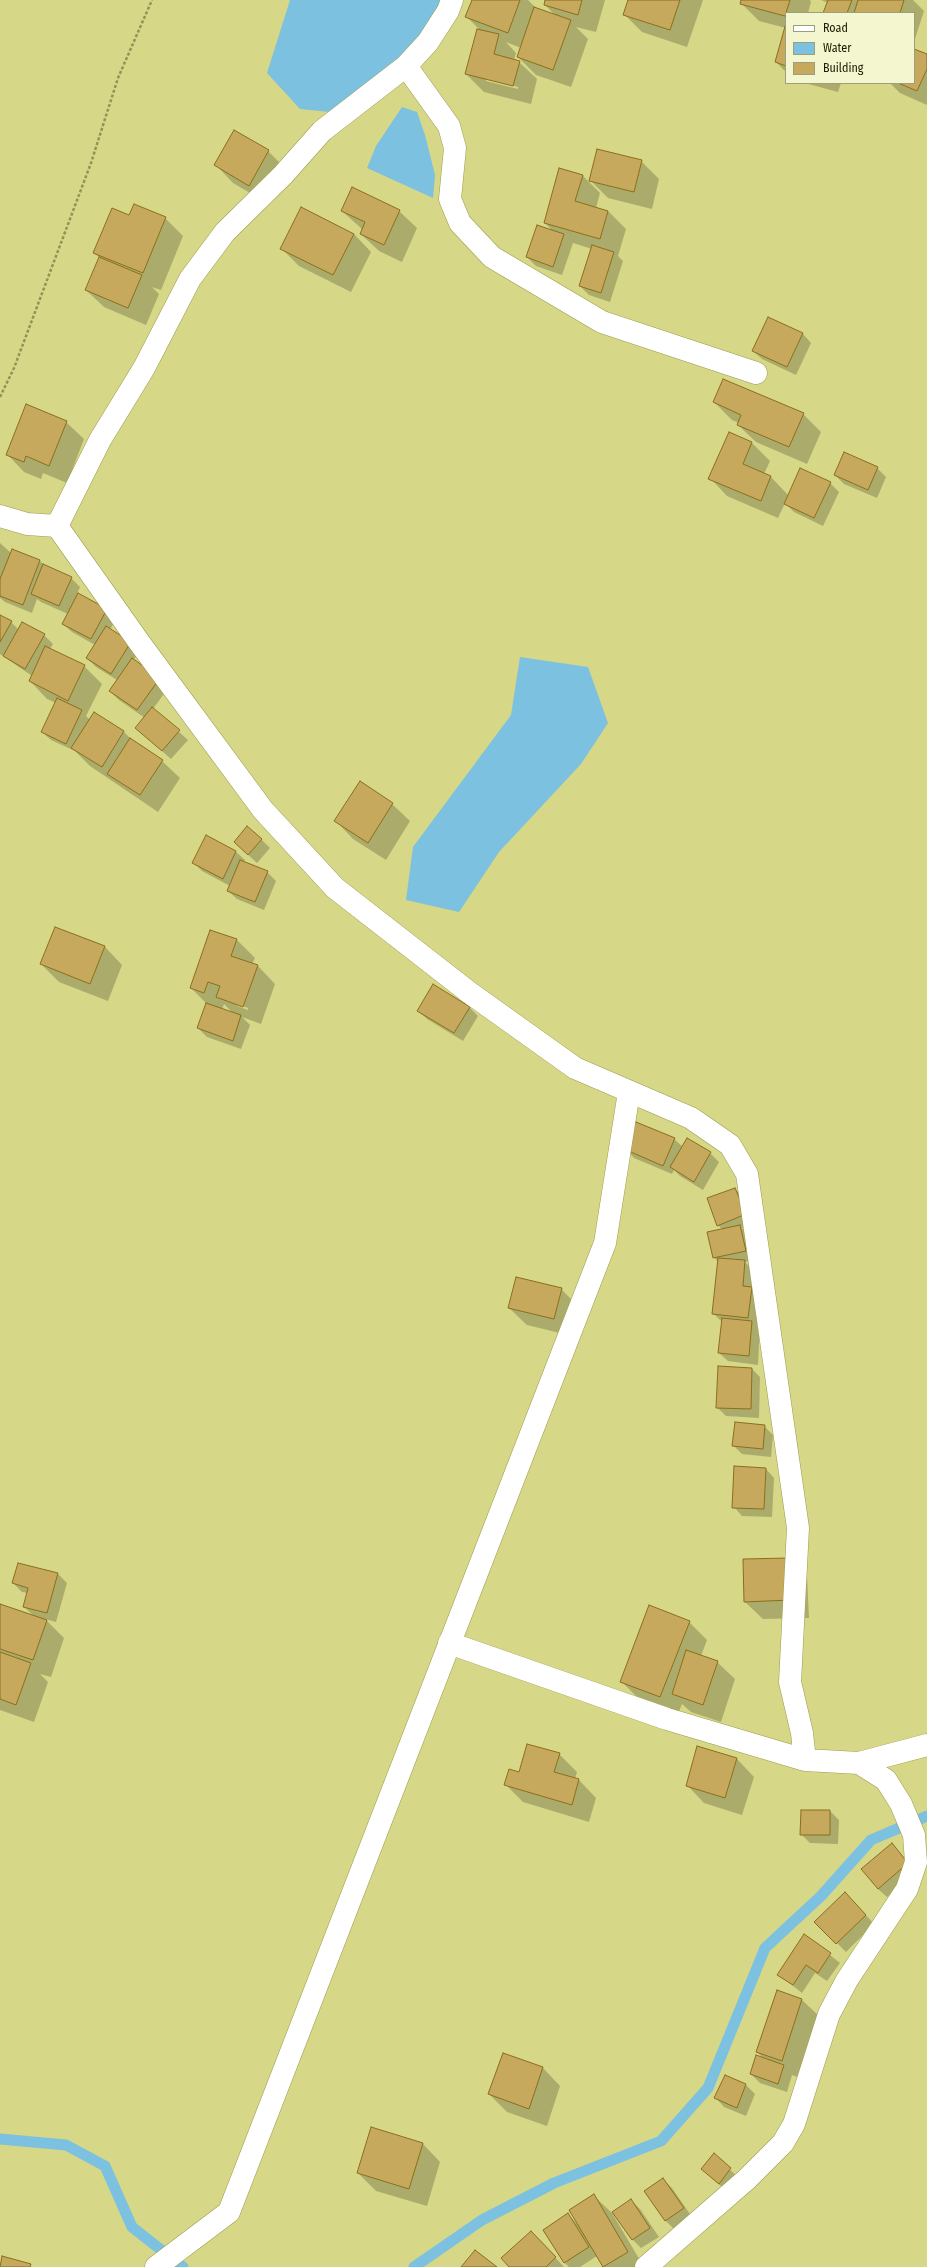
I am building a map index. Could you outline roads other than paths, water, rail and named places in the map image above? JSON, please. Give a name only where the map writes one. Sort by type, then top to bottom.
[{"type":"street","points":[[57,526],[100,440],[144,368],[190,279],[225,232],[283,175],[322,131],[406,66],[428,42],[448,11],[452,0]]},
{"type":"street","points":[[406,66],[450,126],[455,148],[450,199],[460,223],[492,257],[602,322],[756,373]]},
{"type":"street","points":[[0,516],[27,524],[57,526]]},
{"type":"street","points":[[57,526],[139,642],[263,810],[335,888],[470,993],[575,1068],[691,1118],[730,1144],[747,1174],[798,1528],[790,1682],[802,1733],[805,1760]]},
{"type":"street","points":[[156,2267],[229,2212],[605,1243],[629,1092]]},
{"type":"street","points":[[449,1643],[667,1719],[805,1760],[859,1763],[927,1745]]},
{"type":"street","points":[[646,2267],[747,2179],[783,2143],[794,2124],[829,2014],[847,1980],[907,1889],[916,1862],[914,1835],[901,1804],[886,1780],[859,1763]]},
{"type":"water","points":[[290,0],[445,0],[417,56],[340,113],[300,109],[267,73]]},
{"type":"water","points":[[402,107],[417,112],[425,135],[435,175],[433,198],[367,168],[376,146]]},
{"type":"water","points":[[520,657],[588,667],[608,723],[581,764],[499,852],[459,912],[406,900],[413,847],[511,715]]},
{"type":"waterway","points":[[414,2267],[482,2220],[554,2183],[661,2141],[708,2088],[765,1948],[821,1896],[871,1840],[927,1816]]},
{"type":"waterway","points":[[0,2139],[66,2145],[105,2166],[132,2227],[183,2267]]}]
